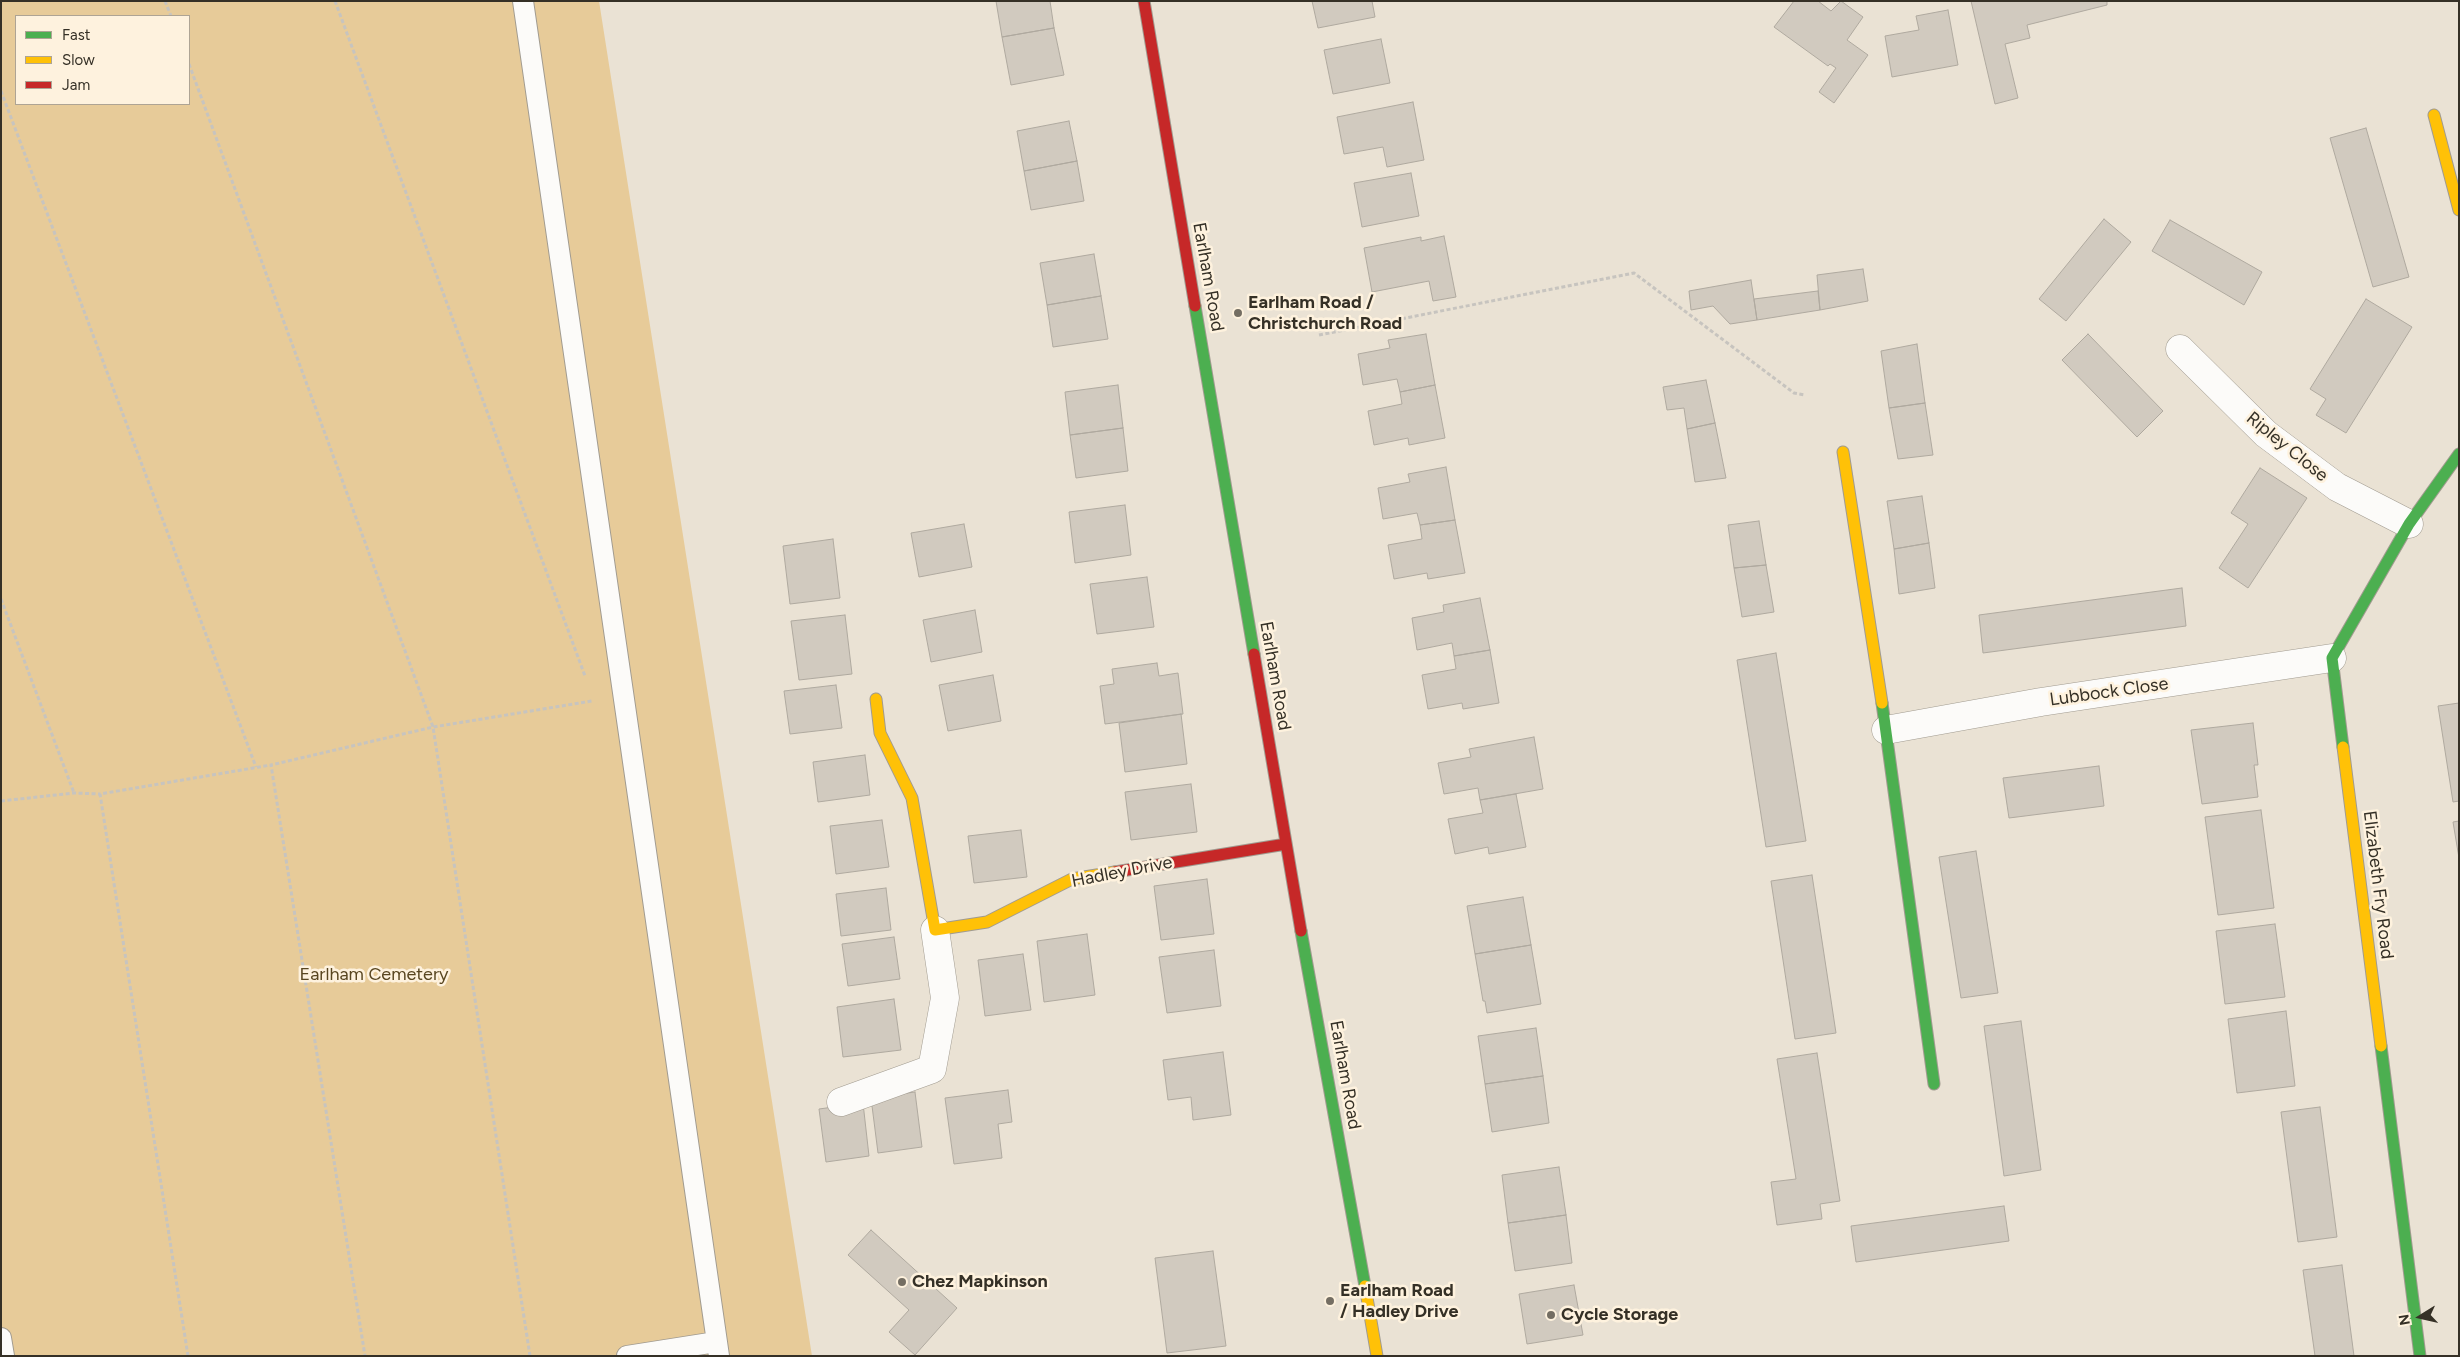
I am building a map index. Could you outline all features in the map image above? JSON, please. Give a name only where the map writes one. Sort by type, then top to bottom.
[{"type":"street","name":"Earlham Road","points":[[1144,1],[1286,844],[1377,1356]]},
{"type":"street","points":[[2434,115],[2459,210]]},
{"type":"street","name":"Ripley Close","points":[[2180,349],[2266,434],[2337,487],[2409,524]]},
{"type":"street","points":[[1843,452],[1886,730],[1934,1084]]},
{"type":"street","points":[[2332,658],[2409,524],[2459,454]]},
{"type":"street","name":"Lubbock Close","points":[[1886,730],[2041,702],[2332,658]]},
{"type":"street","name":"Elizabeth Fry Road","points":[[2332,658],[2420,1356]]},
{"type":"street","points":[[841,1102],[932,1069],[945,998],[936,930],[912,798],[880,733],[876,700]]},
{"type":"street","name":"Hadley Drive","points":[[936,930],[987,922],[1072,879],[1286,844]]},
{"type":"lane","points":[[523,1],[718,1349],[627,1356]]},
{"type":"lane","points":[[1,1338],[4,1356]]},
{"type":"path","points":[[166,1],[171,15]]},
{"type":"path","points":[[335,1],[588,682]]},
{"type":"path","points":[[190,67],[433,726],[530,1356]]},
{"type":"path","points":[[1,91],[256,767]]},
{"type":"path","points":[[1318,335],[1634,273],[1794,393],[1806,395]]},
{"type":"path","points":[[1,599],[74,793]]},
{"type":"path","points":[[1,801],[74,793],[100,794],[270,765],[433,726],[595,701],[591,691]]},
{"type":"path","points":[[270,765],[365,1356]]},
{"type":"path","points":[[100,794],[188,1356]]},
{"type":"green space","name":"Earlham Cemetery","points":[[1,1],[599,1],[812,1356],[1,1356]]},
{"type":"building","points":[[996,1],[1050,1],[1054,28],[1002,37]]},
{"type":"building","points":[[1312,1],[1372,1],[1375,17],[1318,28]]},
{"type":"building","points":[[1794,1],[1818,1],[1831,11],[1841,1],[1863,17],[1847,40],[1868,55],[1834,103],[1819,92],[1836,68],[1830,64],[1828,66],[1774,27]]},
{"type":"building","points":[[1971,1],[2107,1],[2107,5],[2027,25],[2030,38],[2005,44],[2018,98],[1995,104]]},
{"type":"building","points":[[1948,10],[1958,65],[1892,77],[1885,36],[1919,30],[1916,16]]},
{"type":"building","points":[[1054,28],[1064,75],[1011,85],[1002,37]]},
{"type":"building","points":[[1381,39],[1390,83],[1333,94],[1324,50]]},
{"type":"building","points":[[1413,102],[1424,160],[1387,167],[1383,147],[1344,154],[1337,117]]},
{"type":"building","points":[[1069,121],[1077,161],[1024,171],[1017,131]]},
{"type":"building","points":[[2366,128],[2409,277],[2373,287],[2330,138]]},
{"type":"building","points":[[1077,161],[1084,201],[1031,210],[1024,171]]},
{"type":"building","points":[[1411,173],[1419,216],[1362,227],[1354,183]]},
{"type":"building","points":[[2104,219],[2131,242],[2066,321],[2039,299]]},
{"type":"building","points":[[2170,220],[2262,272],[2244,305],[2152,251]]},
{"type":"building","points":[[1444,236],[1456,297],[1433,301],[1429,281],[1372,292],[1364,248],[1421,237],[1421,241]]},
{"type":"building","points":[[1094,254],[1101,296],[1047,305],[1040,263]]},
{"type":"building","points":[[1863,269],[1868,301],[1820,310],[1817,275]]},
{"type":"building","points":[[1751,280],[1757,320],[1730,324],[1713,306],[1691,310],[1689,291]]},
{"type":"building","points":[[1818,291],[1820,310],[1757,320],[1754,299]]},
{"type":"building","points":[[1101,296],[1108,339],[1053,347],[1047,305]]},
{"type":"building","points":[[2366,299],[2412,327],[2346,433],[2316,415],[2326,399],[2310,389]]},
{"type":"building","points":[[1426,334],[1435,385],[1400,392],[1397,379],[1363,385],[1358,354],[1390,348],[1388,340]]},
{"type":"building","points":[[2088,334],[2163,411],[2137,437],[2062,360]]},
{"type":"building","points":[[1917,344],[1925,403],[1889,408],[1881,351]]},
{"type":"building","points":[[1706,380],[1715,423],[1687,429],[1684,408],[1667,410],[1663,387]]},
{"type":"building","points":[[1118,385],[1123,428],[1070,435],[1065,392]]},
{"type":"building","points":[[1435,385],[1445,438],[1409,445],[1408,438],[1374,445],[1368,411],[1402,404],[1400,392]]},
{"type":"building","points":[[1925,403],[1933,455],[1898,459],[1889,408]]},
{"type":"building","points":[[1715,423],[1726,478],[1695,482],[1687,429]]},
{"type":"building","points":[[1123,428],[1128,471],[1076,478],[1070,435]]},
{"type":"building","points":[[1446,467],[1455,520],[1420,525],[1417,513],[1383,519],[1378,488],[1410,482],[1408,474]]},
{"type":"building","points":[[2260,468],[2307,498],[2248,588],[2219,568],[2248,524],[2231,513]]},
{"type":"building","points":[[1922,496],[1929,543],[1894,549],[1887,501]]},
{"type":"building","points":[[1125,505],[1131,555],[1075,563],[1069,512]]},
{"type":"building","points":[[1455,520],[1465,573],[1428,579],[1427,573],[1394,579],[1388,545],[1422,539],[1420,525]]},
{"type":"building","points":[[1759,521],[1766,565],[1734,568],[1728,525]]},
{"type":"building","points":[[964,524],[972,567],[919,577],[911,533]]},
{"type":"building","points":[[833,539],[840,598],[790,604],[783,546]]},
{"type":"building","points":[[1929,543],[1935,588],[1899,594],[1894,549]]},
{"type":"building","points":[[1766,565],[1774,612],[1742,617],[1734,568]]},
{"type":"building","points":[[1147,577],[1154,627],[1097,634],[1090,584]]},
{"type":"building","points":[[2182,588],[2186,626],[1983,653],[1979,615]]},
{"type":"building","points":[[1480,598],[1490,650],[1454,656],[1452,643],[1417,650],[1412,618],[1444,612],[1443,605]]},
{"type":"building","points":[[975,610],[982,652],[931,662],[923,620]]},
{"type":"building","points":[[845,615],[852,674],[799,680],[791,621]]},
{"type":"building","points":[[1490,650],[1499,703],[1463,709],[1462,703],[1428,709],[1422,675],[1456,669],[1454,656]]},
{"type":"building","points":[[1776,653],[1806,841],[1766,847],[1737,660]]},
{"type":"building","points":[[1157,663],[1159,676],[1178,673],[1183,714],[1105,724],[1100,686],[1114,684],[1112,669]]},
{"type":"building","points":[[993,675],[1001,721],[948,731],[939,685]]},
{"type":"building","points":[[836,685],[842,728],[790,734],[784,691]]},
{"type":"building","points":[[2459,703],[2459,801],[2453,802],[2438,706]]},
{"type":"building","points":[[1181,714],[1187,764],[1125,772],[1119,723]]},
{"type":"building","points":[[2253,723],[2258,765],[2254,765],[2258,797],[2202,804],[2191,730]]},
{"type":"building","points":[[1534,737],[1543,789],[1480,800],[1478,788],[1444,794],[1438,763],[1471,757],[1469,749]]},
{"type":"building","points":[[865,755],[870,795],[818,802],[813,762]]},
{"type":"building","points":[[2099,766],[2104,806],[2009,818],[2003,778]]},
{"type":"building","points":[[1191,784],[1197,832],[1131,840],[1125,792]]},
{"type":"building","points":[[1516,794],[1526,847],[1489,854],[1488,847],[1455,854],[1448,819],[1483,813],[1480,800]]},
{"type":"building","points":[[2261,810],[2274,908],[2218,915],[2205,817]]},
{"type":"building","points":[[882,820],[889,867],[836,874],[830,826]]},
{"type":"building","points":[[2459,821],[2459,858],[2453,822]]},
{"type":"building","points":[[1021,830],[1027,877],[974,883],[968,836]]},
{"type":"building","points":[[1976,851],[1998,993],[1961,998],[1939,857]]},
{"type":"building","points":[[1812,875],[1836,1033],[1795,1039],[1771,881]]},
{"type":"building","points":[[1207,879],[1214,934],[1161,940],[1154,886]]},
{"type":"building","points":[[886,888],[891,930],[841,936],[836,894]]},
{"type":"building","points":[[1523,897],[1531,945],[1475,954],[1467,906]]},
{"type":"building","points":[[2275,924],[2285,997],[2225,1004],[2216,931]]},
{"type":"building","points":[[1087,934],[1095,995],[1044,1002],[1037,941]]},
{"type":"building","points":[[894,937],[900,979],[848,986],[842,944]]},
{"type":"building","points":[[1531,945],[1541,1004],[1487,1013],[1485,1001],[1483,1001],[1475,954]]},
{"type":"building","points":[[1214,950],[1221,1006],[1167,1013],[1159,957]]},
{"type":"building","points":[[1023,954],[1031,1010],[985,1016],[978,960]]},
{"type":"building","points":[[894,999],[901,1050],[843,1057],[837,1007]]},
{"type":"building","points":[[2286,1011],[2295,1086],[2237,1093],[2228,1019]]},
{"type":"building","points":[[2021,1021],[2041,1170],[2004,1176],[1984,1026]]},
{"type":"building","points":[[1536,1028],[1543,1076],[1485,1084],[1478,1036]]},
{"type":"building","points":[[1223,1052],[1231,1115],[1193,1120],[1191,1097],[1168,1100],[1163,1060]]},
{"type":"building","points":[[1817,1053],[1840,1201],[1820,1204],[1822,1219],[1777,1225],[1771,1182],[1796,1179],[1777,1059]]},
{"type":"building","points":[[1543,1076],[1549,1123],[1492,1132],[1485,1084]]},
{"type":"building","points":[[1008,1090],[1012,1122],[998,1124],[1002,1158],[954,1164],[945,1098]]},
{"type":"building","points":[[915,1092],[922,1147],[878,1153],[871,1098]]},
{"type":"building","points":[[863,1103],[869,1156],[826,1162],[819,1109]]},
{"type":"building","points":[[2320,1107],[2337,1237],[2298,1242],[2281,1112]]},
{"type":"building","points":[[1559,1167],[1566,1215],[1508,1223],[1502,1175]]},
{"type":"building","points":[[2004,1206],[2009,1241],[1856,1262],[1851,1226]]},
{"type":"building","points":[[1566,1215],[1572,1263],[1515,1271],[1508,1223]]},
{"type":"building","name":"Chez Mapkinson","points":[[871,1230],[957,1308],[915,1355],[889,1332],[909,1310],[848,1255]]},
{"type":"building","points":[[1213,1251],[1226,1346],[1167,1353],[1155,1258]]},
{"type":"building","points":[[2342,1265],[2354,1356],[2315,1356],[2303,1270]]},
{"type":"building","name":"Cycle Storage","points":[[1574,1285],[1583,1335],[1527,1344],[1519,1294]]},
{"type":"traffic: fast","points":[[1195,306],[1254,654]]},
{"type":"traffic: fast","points":[[2343,747],[2332,658],[2409,524],[2459,454]]},
{"type":"traffic: fast","points":[[1882,703],[1934,1084]]},
{"type":"traffic: fast","points":[[1301,931],[1365,1286]]},
{"type":"traffic: fast","points":[[2381,1046],[2420,1356]]},
{"type":"traffic: slow","points":[[2434,115],[2459,210]]},
{"type":"traffic: slow","points":[[1843,452],[1882,703]]},
{"type":"traffic: slow","points":[[876,699],[880,733],[912,798],[935,930],[987,922],[1072,879],[1115,872]]},
{"type":"traffic: slow","points":[[2343,747],[2381,1046]]},
{"type":"traffic: slow","points":[[1365,1286],[1377,1356]]},
{"type":"traffic: jam","points":[[1144,1],[1195,306]]},
{"type":"traffic: jam","points":[[1254,654],[1301,931]]},
{"type":"traffic: jam","points":[[1115,872],[1286,844]]},
{"type":"place","name":"Earlham Road / Christchurch Road","points":[[1238,313]]},
{"type":"place","name":"Chez Mapkinson","points":[[902,1282]]},
{"type":"place","name":"Earlham Road / Hadley Drive","points":[[1330,1301]]},
{"type":"place","name":"Cycle Storage","points":[[1551,1315]]}]
